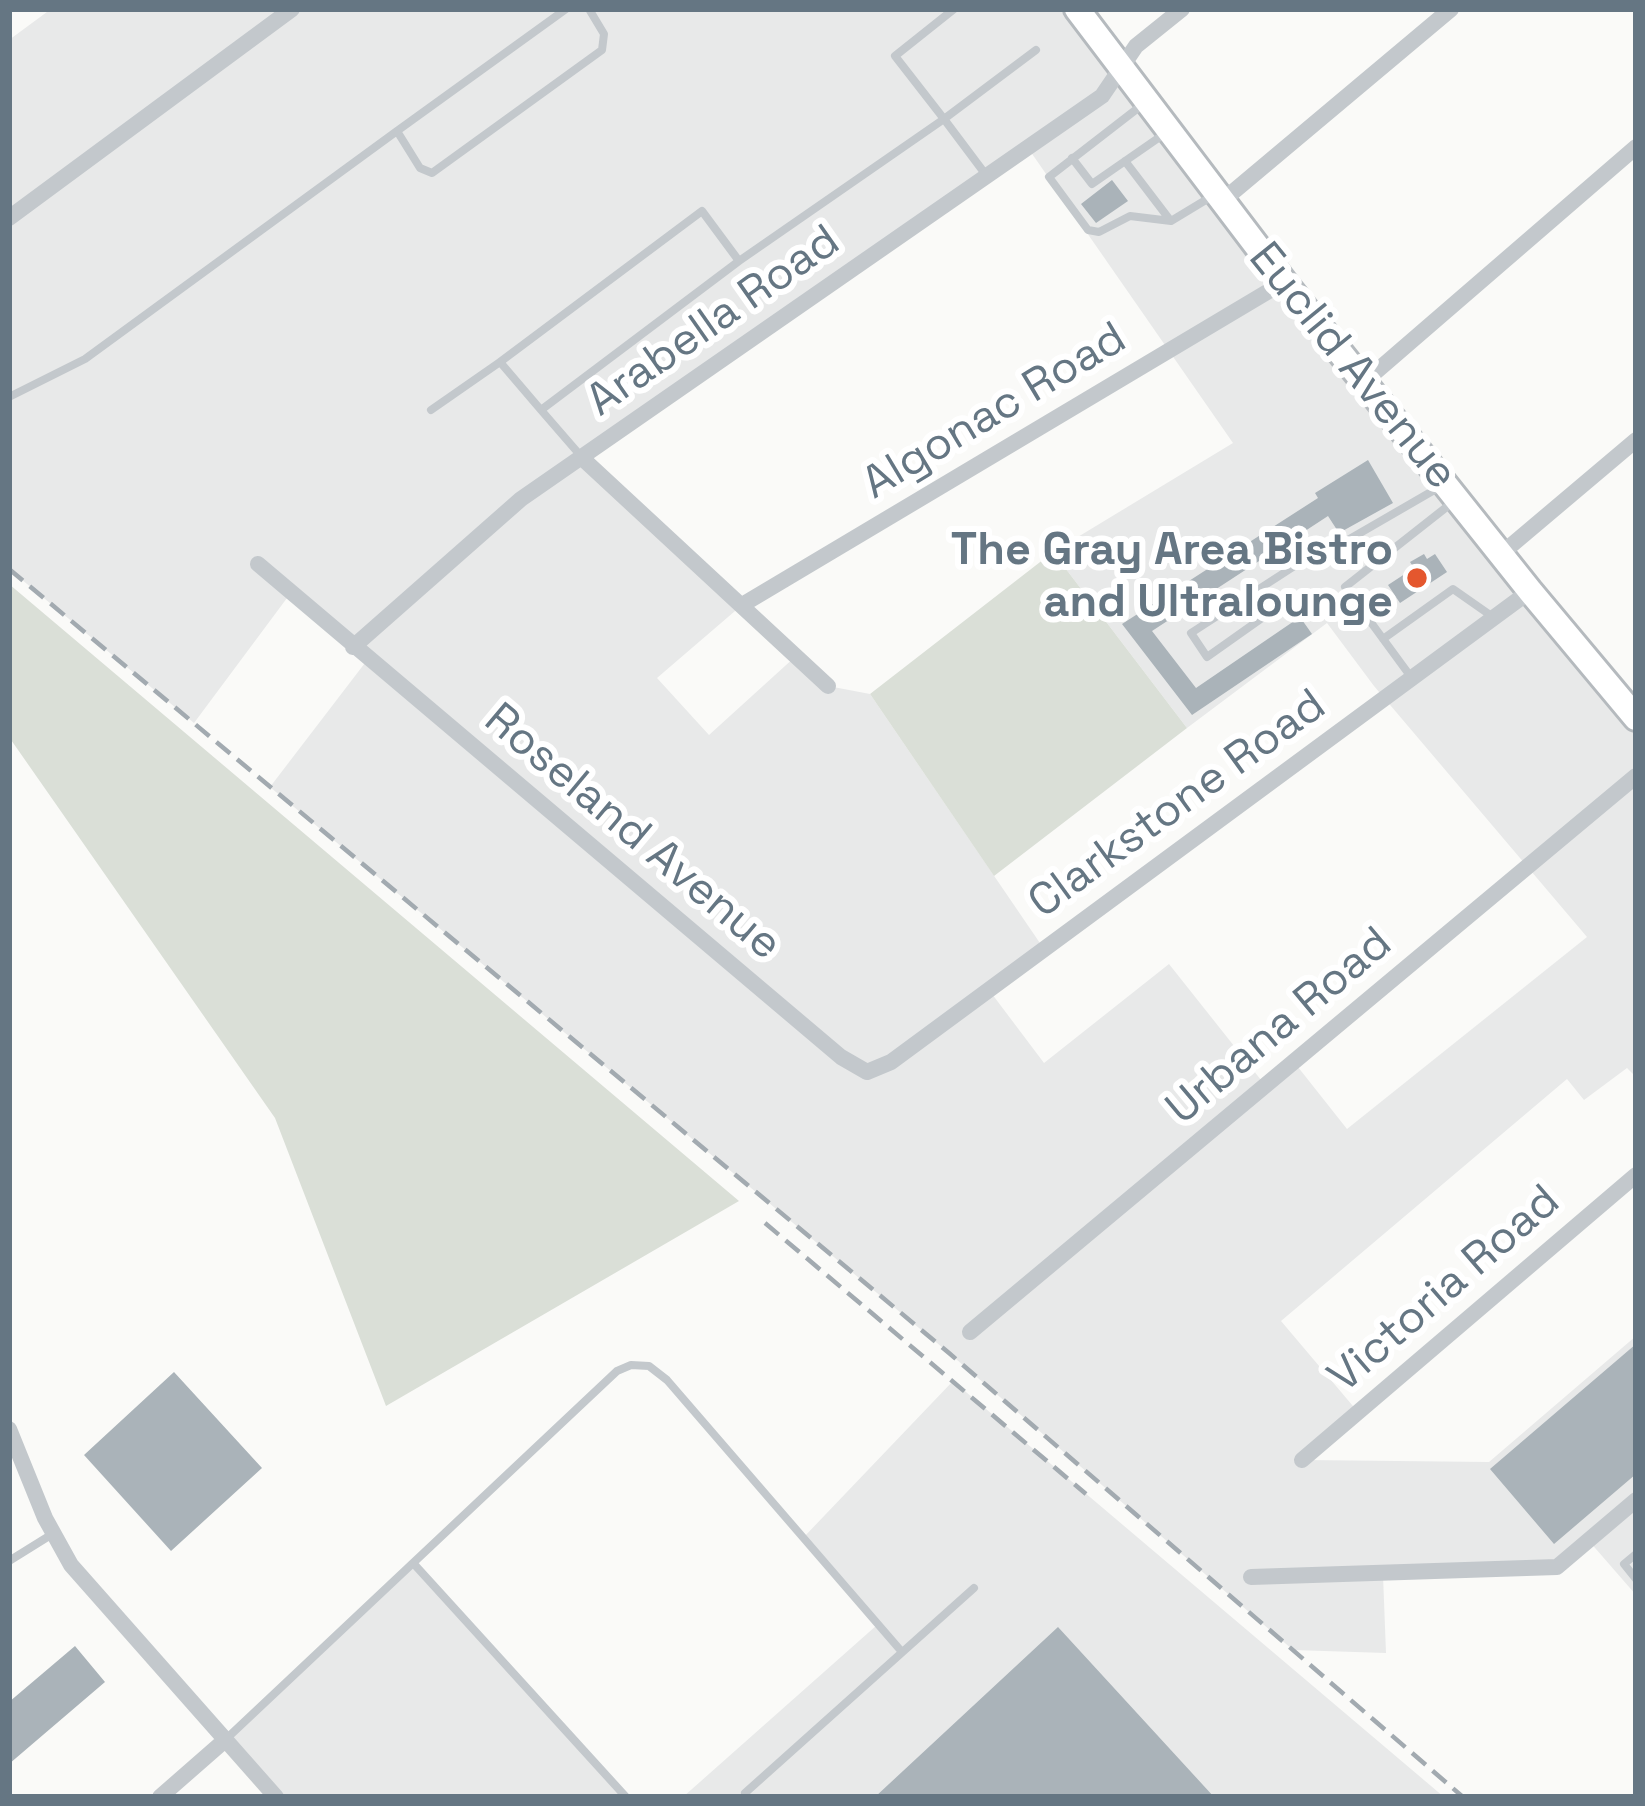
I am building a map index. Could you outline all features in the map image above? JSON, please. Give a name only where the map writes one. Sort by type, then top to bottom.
[{"type":"main road","name":"Euclid Avenue","points":[[1077,9],[1284,282],[1636,718]]},
{"type":"street","points":[[9,218],[292,9]]},
{"type":"street","name":"Arabella Road","points":[[353,646],[521,499],[1102,96],[1136,46],[1182,9]]},
{"type":"street","points":[[1218,198],[1451,9]]},
{"type":"street","points":[[1364,382],[1636,147]]},
{"type":"street","name":"Algonac Road","points":[[742,605],[1284,282]]},
{"type":"street","points":[[1501,554],[1636,440]]},
{"type":"street","points":[[582,458],[828,686]]},
{"type":"street","name":"Roseland Avenue","points":[[258,564],[841,1057],[866,1072]]},
{"type":"street","name":"Clarkstone Road","points":[[866,1072],[891,1062],[1530,591]]},
{"type":"street","name":"Urbana Road","points":[[970,1332],[1636,776]]},
{"type":"street","name":"Victoria Road","points":[[1302,1460],[1636,1175]]},
{"type":"street","points":[[9,1429],[71,1565],[276,1797]]},
{"type":"street","points":[[1251,1577],[1557,1567],[1636,1501]]},
{"type":"street","points":[[160,1797],[224,1741]]},
{"type":"lane","points":[[9,397],[85,359],[566,9]]},
{"type":"lane","points":[[398,131],[420,168],[432,173],[602,50],[604,34],[589,9]]},
{"type":"lane","points":[[954,9],[895,56],[987,176]]},
{"type":"lane","points":[[541,410],[739,261],[1036,50]]},
{"type":"lane","points":[[1146,102],[1049,177],[1088,230],[1099,232],[1130,216],[1171,221],[1218,198]]},
{"type":"lane","points":[[1072,158],[1091,184],[1168,131]]},
{"type":"lane","points":[[1124,160],[1171,221]]},
{"type":"lane","points":[[431,410],[702,211],[739,261]]},
{"type":"lane","points":[[500,362],[582,458]]},
{"type":"lane","points":[[1258,590],[1272,611],[1207,657],[1191,633],[1310,556],[1451,491]]},
{"type":"lane","points":[[1412,678],[1345,587],[1451,491]]},
{"type":"lane","points":[[1383,639],[1453,589],[1494,618]]},
{"type":"lane","points":[[224,1741],[617,1371],[631,1365],[649,1366],[667,1381],[902,1652]]},
{"type":"lane","points":[[9,1561],[54,1533]]},
{"type":"lane","points":[[1636,1554],[1624,1564],[1636,1579]]},
{"type":"lane","points":[[414,1564],[626,1797]]},
{"type":"lane","points":[[745,1793],[974,1588]]},
{"type":"shaded area","points":[[51,9],[1077,9],[1636,718],[1636,1077],[1627,1068],[1584,1100],[1567,1079],[1281,1321],[1358,1412],[1305,1460],[1489,1462],[1636,1336],[1636,1595],[1589,1541],[1557,1567],[1383,1575],[1386,1653],[1293,1650],[949,1353],[270,787],[368,659],[290,594],[194,723],[9,569],[9,40]],"holes":[[[1028,148],[1233,443],[1053,552],[1187,728],[1327,623],[1374,686],[1587,937],[1347,1129],[1294,1062],[1265,1085],[1169,964],[1044,1063],[989,990],[1044,949],[870,694],[828,686],[796,656],[709,735],[657,678],[742,605],[583,457]]]},
{"type":"shaded area","points":[[1053,552],[1187,728],[994,876],[870,694]]},
{"type":"shaded area","points":[[9,584],[739,1201],[386,1406],[275,1118],[9,737]]},
{"type":"shaded area","points":[[953,1381],[1444,1797],[683,1797],[877,1625],[803,1538]]},
{"type":"shaded area","points":[[414,1564],[626,1797],[276,1797],[224,1741]]},
{"type":"building","points":[[1112,180],[1128,201],[1096,223],[1081,204]]},
{"type":"building","points":[[1368,460],[1393,503],[1339,533],[1328,516],[1152,631],[1196,688],[1300,617],[1312,634],[1192,715],[1122,624],[1318,498],[1315,493]]},
{"type":"building","name":"The Gray Area Bistro and Ultralounge","points":[[1424,554],[1427,559],[1435,554],[1447,572],[1400,603],[1388,585],[1414,568],[1410,562]]},
{"type":"building","points":[[1636,1344],[1636,1474],[1554,1544],[1490,1469]]},
{"type":"building","points":[[174,1372],[262,1468],[171,1551],[84,1455]]},
{"type":"building","points":[[1058,1627],[1214,1797],[875,1797]]},
{"type":"building","points":[[75,1646],[105,1682],[9,1764],[9,1702]]},
{"type":"railway","points":[[9,569],[949,1353],[1463,1797]]},
{"type":"railway","points":[[765,1223],[1086,1494]]},
{"type":"place","name":"The Gray Area Bistro and Ultralounge","points":[[1417,578]]}]
